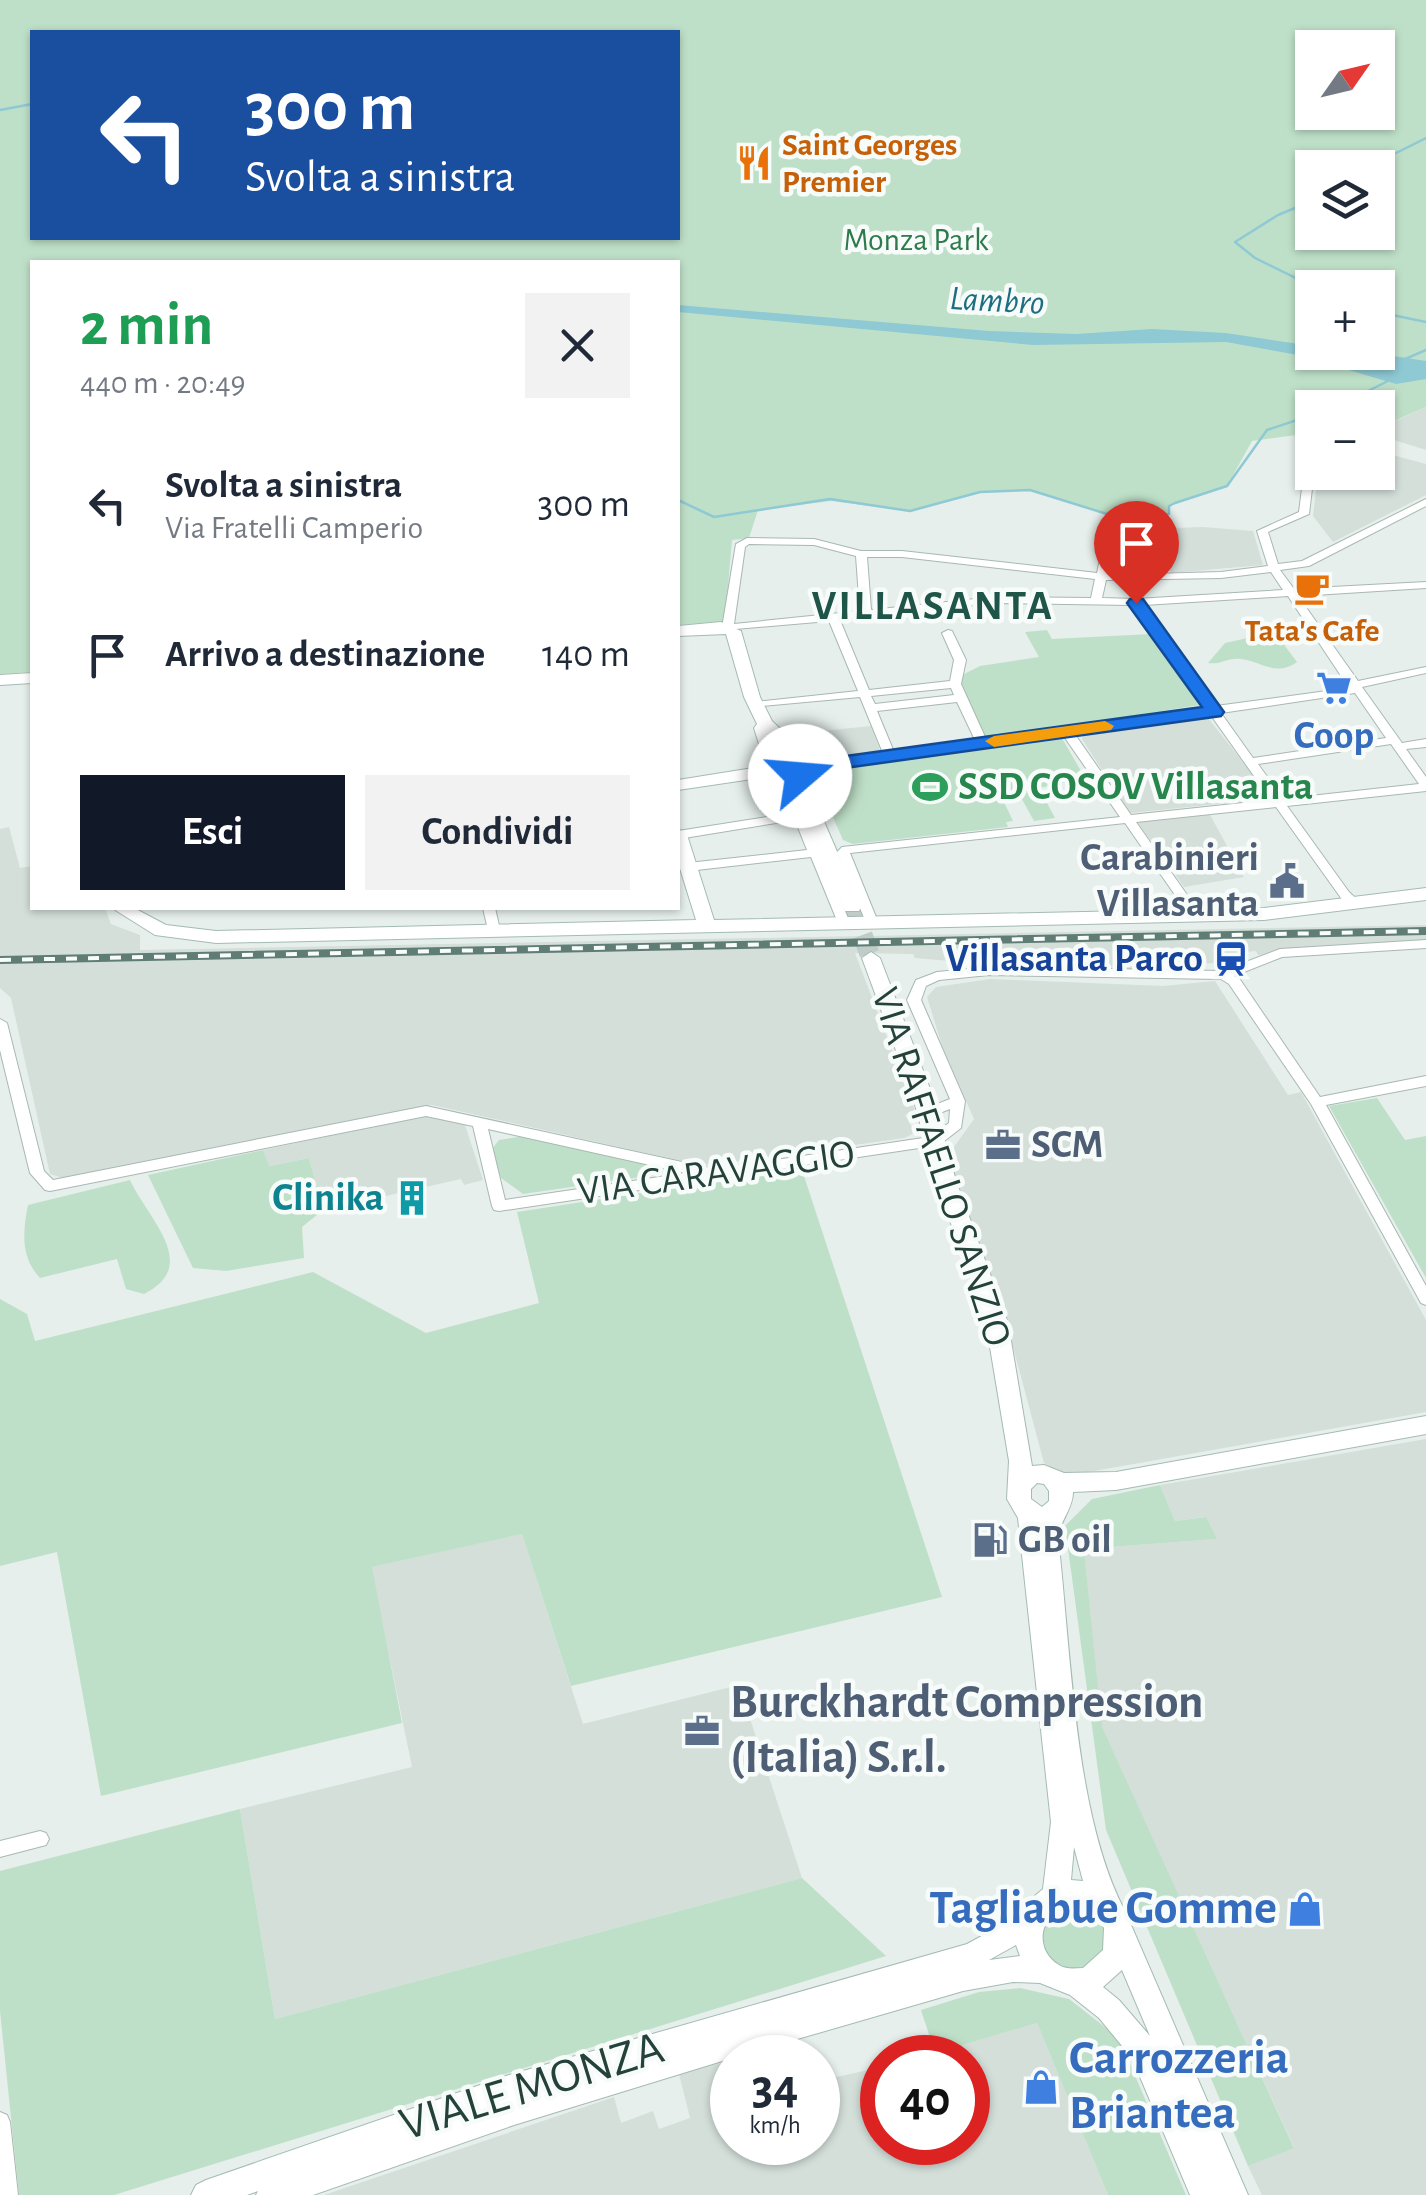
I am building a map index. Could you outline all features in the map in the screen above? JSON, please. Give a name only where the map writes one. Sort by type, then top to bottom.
[{"type":"street","points":[[1307,490],[1304,514],[1262,531],[1274,568],[1354,688],[1426,786]]},
{"type":"street","points":[[848,915],[804,810],[778,770],[739,662],[722,633],[744,542],[814,542],[861,554],[1100,576],[1202,576],[1305,564],[1424,506]]},
{"type":"street","points":[[1096,602],[1107,550]]},
{"type":"street","points":[[861,554],[866,616]]},
{"type":"street","points":[[680,631],[722,633],[994,600],[1136,602],[1426,585]]},
{"type":"street","points":[[1136,602],[1344,895],[1357,905]]},
{"type":"street","points":[[834,619],[890,756]]},
{"type":"street","points":[[948,633],[960,660],[955,684],[982,743]]},
{"type":"street","points":[[680,785],[778,770],[798,777],[806,766],[1214,712],[1354,688],[1426,670]]},
{"type":"street","points":[[0,680],[30,679]]},
{"type":"street","points":[[756,708],[955,684]]},
{"type":"street","points":[[870,708],[961,698]]},
{"type":"street","points":[[756,708],[773,733],[806,766],[804,810],[815,853],[848,915]]},
{"type":"street","points":[[1067,732],[1195,916]]},
{"type":"street","points":[[1250,762],[1346,748],[1426,743]]},
{"type":"street","points":[[872,922],[842,852],[1426,786]]},
{"type":"street","points":[[680,835],[804,810]]},
{"type":"street","points":[[680,841],[708,926]]},
{"type":"street","points":[[688,867],[815,853]]},
{"type":"street","points":[[123,910],[145,924],[182,935],[708,926],[848,915],[872,922],[1195,916],[1286,913],[1426,894]]},
{"type":"street","points":[[136,910],[152,920],[186,928],[316,933]]},
{"type":"street","points":[[489,910],[494,930]]},
{"type":"street","points":[[934,1141],[956,1125],[958,1102],[916,1008],[914,999],[921,983],[989,971],[1223,975],[1280,954],[1426,944]]},
{"type":"street","name":"VIA RAFFAELLO SANZIO","points":[[871,958],[998,1323],[1021,1461],[1018,1485],[1030,1477],[1048,1498],[1046,1538],[1079,1798],[1091,1867],[1105,1908]]},
{"type":"street","points":[[1223,975],[1234,981],[1317,1102],[1426,1300]]},
{"type":"street","points":[[0,1023],[37,1174],[44,1184],[59,1186],[108,1177],[426,1111],[714,1174]]},
{"type":"street","points":[[1317,1102],[1426,1081]]},
{"type":"street","points":[[927,1113],[958,1102]]},
{"type":"street","name":"VIA CARAVAGGIO","points":[[479,1121],[499,1206],[934,1141]]},
{"type":"street","name":"VIA RAFFAELLO SANZIO","points":[[1008,1378],[1048,1498],[1064,1822],[1056,1895]]},
{"type":"street","points":[[1048,1498],[1116,1481],[1426,1425]]},
{"type":"street","points":[[0,1848],[40,1838]]},
{"type":"street","points":[[1205,2195],[1142,2048],[1117,2017],[1031,1950],[1028,1924],[1036,1908],[1056,1895],[1082,1895],[1105,1908],[1233,2195]]},
{"type":"street","name":"VIALE MONZA","points":[[206,2195],[509,2089],[974,1955],[1028,1924]]},
{"type":"street","points":[[1061,1976],[1096,1977],[1109,1969],[1117,1957],[1120,1935]]},
{"type":"street","name":"VIALE MONZA","points":[[271,2195],[514,2110],[963,1978],[1013,1969],[1061,1976]]},
{"type":"street","points":[[0,2122],[8,2195]]},
{"type":"shaded area","points":[[1426,407],[1426,450],[1395,440],[1395,421]]},
{"type":"shaded area","points":[[1395,456],[1426,464],[1426,495],[1333,542],[1313,516],[1316,490],[1395,490]]},
{"type":"shaded area","points":[[1203,527],[1253,531],[1263,565],[1171,573],[1168,566],[1123,569],[1115,541],[1120,530]]},
{"type":"shaded area","points":[[1208,718],[1268,794],[1267,799],[1130,813],[1082,739],[1084,733]]},
{"type":"shaded area","points":[[871,726],[881,753],[814,762],[783,735]]},
{"type":"shaded area","points":[[1209,813],[1244,877],[1184,887],[1137,822]]},
{"type":"shaded area","points":[[9,827],[20,868],[30,866],[30,910],[106,910],[111,924],[140,935],[140,950],[1426,925],[1426,941],[1258,955],[1256,951],[1243,952],[1246,964],[1193,963],[1193,969],[1062,971],[915,958],[913,954],[855,953],[915,1111],[905,1115],[915,1133],[904,1138],[704,1166],[432,1105],[75,1182],[50,1174],[11,998],[0,988],[0,829]]},
{"type":"shaded area","points":[[990,979],[1163,986],[1215,981],[1288,1095],[1301,1092],[1426,1320],[1426,1412],[1066,1476],[1044,1463],[1004,1313],[946,1158],[974,1119],[942,1046],[927,997],[936,987]]},
{"type":"shaded area","points":[[427,1115],[464,1122],[483,1180],[464,1185],[461,1179],[323,1210],[309,1158],[268,1166],[263,1150]]},
{"type":"shaded area","name":"Tagliabue Gomme","points":[[1426,1439],[1426,2195],[1262,2195],[1248,2166],[1294,2147],[1101,1727],[1084,1549],[1216,1539],[1205,1517],[1175,1521],[1160,1485]]},
{"type":"shaded area","points":[[522,1534],[583,1724],[739,1685],[802,1878],[275,2019],[240,1809],[412,1767],[371,1567]]},
{"type":"shaded area","points":[[1037,2023],[1108,2195],[324,2195],[614,2097],[621,2123],[653,2111],[659,2129],[690,2118],[679,2074],[710,2066],[710,2165],[840,2165],[840,2076],[860,2072],[860,2165],[990,2165],[990,2037]]},
{"type":"green space","name":"Monza Park","points":[[0,0],[1426,0],[1426,407],[1395,421],[1395,390],[1295,390],[1295,435],[1252,441],[1227,486],[1169,505],[1169,514],[1124,519],[1120,530],[1107,529],[1111,515],[1030,490],[980,492],[910,511],[831,501],[758,510],[749,538],[732,540],[725,621],[680,625],[680,260],[30,260],[30,672],[0,674]]},
{"type":"green space","points":[[1047,630],[1052,639],[1151,634],[1200,705],[985,739],[958,677],[980,666],[1039,657],[1025,632]]},
{"type":"green space","points":[[1270,633],[1279,638],[1297,662],[1282,668],[1241,659],[1208,663],[1225,643]]},
{"type":"green space","name":"SSD COSOV Villasanta","points":[[1059,733],[1085,778],[1039,788],[1055,818],[1034,821],[1018,792],[1001,796],[1013,821],[1006,822],[1008,827],[853,844],[843,840],[816,779],[839,766],[885,760],[887,763]]},
{"type":"green space","points":[[1377,1098],[1405,1140],[1426,1136],[1426,1278],[1329,1106]]},
{"type":"green space","points":[[525,1136],[669,1173],[523,1194],[501,1178],[492,1149],[499,1140]]},
{"type":"green space","points":[[263,1150],[269,1166],[309,1158],[323,1210],[302,1227],[304,1258],[226,1271],[193,1268],[148,1175]]},
{"type":"green space","points":[[778,1172],[804,1176],[942,1597],[571,1686],[522,1534],[372,1567],[402,1723],[101,1796],[57,1552],[0,1566],[0,1299],[27,1314],[35,1341],[313,1272],[426,1333],[539,1303],[517,1212]]},
{"type":"green space","points":[[130,1180],[170,1255],[169,1269],[161,1282],[144,1294],[126,1289],[117,1259],[40,1278],[26,1253],[28,1205]]},
{"type":"green space","points":[[1160,1485],[1175,1521],[1206,1517],[1217,1539],[1084,1549],[1102,1727],[1294,2148],[1248,2166],[1106,1830],[1065,1526],[1092,1499]]},
{"type":"green space","points":[[240,1809],[275,2019],[802,1878],[886,1956],[114,2195],[19,2195],[0,2011],[0,1871]]},
{"type":"green space","points":[[1064,1902],[1090,1907],[1112,1938],[1096,1968],[1060,1969],[1041,1953],[1038,1920]]},
{"type":"green space","points":[[1020,1988],[1069,1999],[1119,2038],[1186,2195],[1108,2195],[1037,2023],[990,2037],[929,2035],[921,2010],[979,1992]]},
{"type":"water","points":[[680,305],[989,331],[1076,334],[1152,329],[1226,333],[1295,343],[1295,354],[1226,342],[1033,345],[680,312]]},
{"type":"water","points":[[1395,356],[1426,361],[1426,379],[1396,384],[1349,370],[1395,370]]},
{"type":"waterway","points":[[0,110],[30,104]]},
{"type":"waterway","points":[[1395,154],[1426,138]]},
{"type":"waterway","points":[[1295,208],[1235,242],[1255,258],[1295,278]]},
{"type":"waterway","points":[[1395,316],[1426,322]]},
{"type":"waterway","points":[[1403,360],[1426,350]]},
{"type":"waterway","points":[[1370,390],[1390,380]]},
{"type":"waterway","points":[[680,501],[714,517],[830,499],[910,511],[980,492],[1030,490],[1123,519],[1169,514],[1169,506],[1175,503],[1227,486],[1267,430],[1295,421]]},
{"type":"tunnel","points":[[852,907],[871,958]]},
{"type":"railway","points":[[0,960],[1426,931]]},
{"type":"slow traffic","points":[[994,741],[1105,726]]},
{"type":"place","name":"Saint Georges Premier","points":[[754,163]]},
{"type":"place","name":"Tata's Cafe","points":[[1312,588]]},
{"type":"place","name":"Coop","points":[[1334,688]]},
{"type":"place","name":"SSD COSOV Villasanta","points":[[930,787]]},
{"type":"place","name":"Carabinieri Villasanta","points":[[1287,881]]},
{"type":"place","name":"Villasanta Parco","points":[[1231,959]]},
{"type":"place","name":"SCM","points":[[1003,1145]]},
{"type":"place","name":"Clinika","points":[[412,1198]]},
{"type":"place","name":"GB oil","points":[[990,1540]]},
{"type":"place","name":"Burckhardt Compression (Italia) S.r.l.","points":[[702,1731]]},
{"type":"place","name":"Tagliabue Gomme","points":[[1305,1909]]},
{"type":"place","name":"Carrozzeria Briantea","points":[[1041,2087]]},
{"type":"district","name":"VILLASANTA","points":[[933,606]]},
{"type":"route","points":[[800,776],[810,767],[1214,712],[1136,603]]},
{"type":"water label","name":"Lambro","points":[[997,301]]}]
